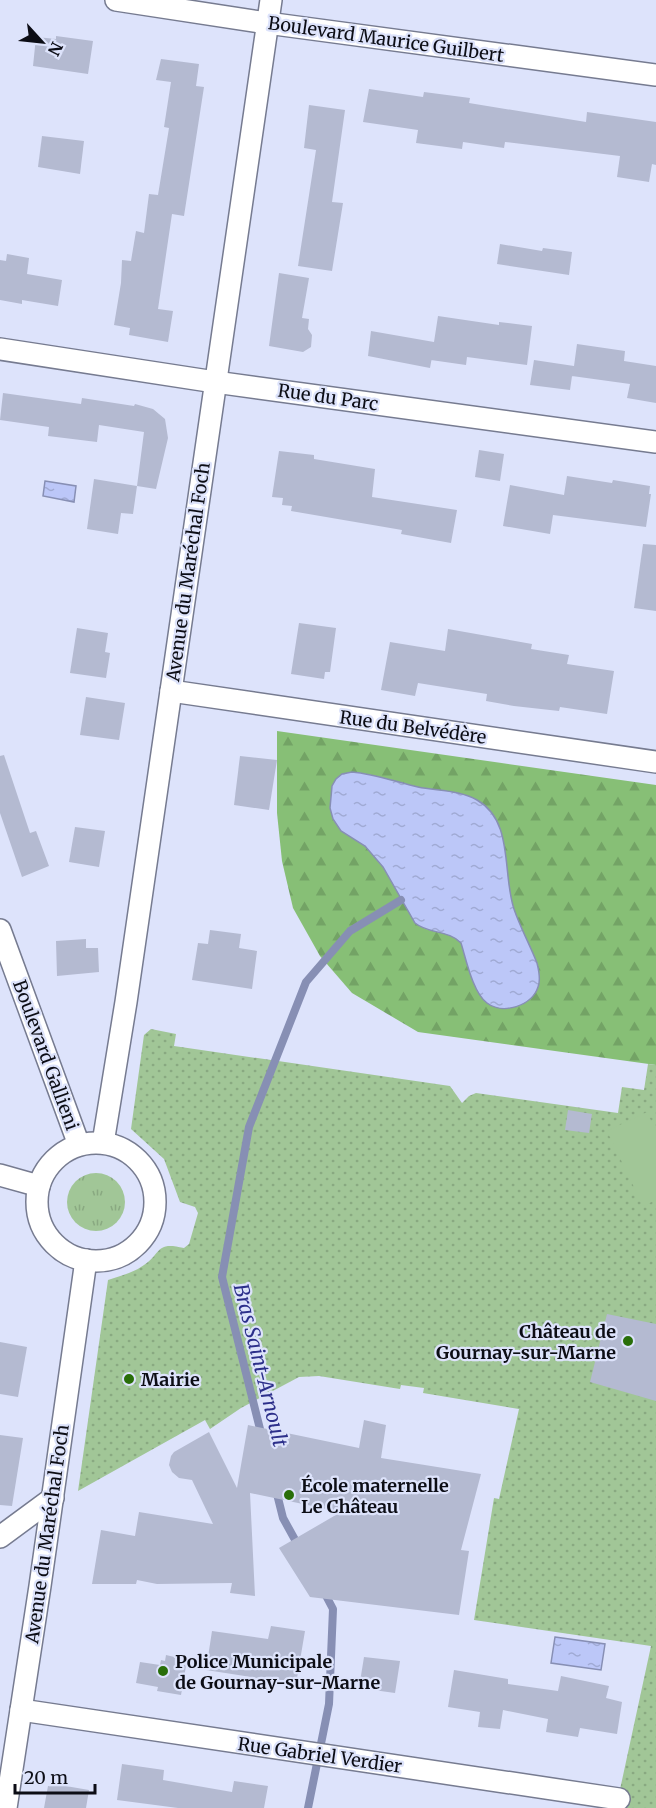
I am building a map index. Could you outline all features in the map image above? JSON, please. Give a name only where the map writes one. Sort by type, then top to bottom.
[{"type":"street","name":"Boulevard Maurice Guilbert","points":[[116,0],[267,23],[656,75]]},
{"type":"street","name":"Avenue du Maréchal Foch","points":[[103,1143],[122,1030],[271,0]]},
{"type":"street","name":"Rue du Parc","points":[[0,349],[215,382],[656,442]]},
{"type":"street","name":"Rue du Belvédère","points":[[171,692],[656,762]]},
{"type":"street","name":"Boulevard Gallieni","points":[[0,930],[79,1145]]},
{"type":"street","points":[[103,1143],[123,1150],[144,1168],[153,1188],[154,1209],[147,1229],[134,1246],[115,1257],[86,1260],[63,1251],[46,1233],[37,1210],[39,1186],[51,1163],[64,1152],[79,1145],[103,1143]]},
{"type":"street","points":[[0,1175],[39,1186]]},
{"type":"street","name":"Avenue du Maréchal Foch","points":[[6,1808],[86,1260]]},
{"type":"street","points":[[0,1538],[53,1498]]},
{"type":"street","name":"Rue Gabriel Verdier","points":[[21,1710],[619,1799]]},
{"type":"green space","points":[[277,731],[656,785],[656,1065],[418,1032],[352,993],[320,956],[293,908],[282,861],[277,813]]},
{"type":"green space","points":[[151,1029],[176,1034],[174,1046],[450,1086],[462,1103],[476,1093],[618,1113],[622,1087],[644,1090],[648,1064],[656,1065],[656,1808],[616,1808],[651,1646],[474,1620],[494,1498],[499,1499],[519,1409],[423,1393],[424,1388],[401,1385],[400,1389],[319,1376],[299,1377],[241,1408],[210,1429],[205,1420],[78,1491],[108,1280],[140,1268],[163,1247],[184,1248],[189,1244],[198,1213],[195,1207],[180,1202],[164,1159],[131,1129],[144,1035]]},
{"type":"green space","points":[[647,1112],[656,1131],[656,1200],[643,1206],[607,1131]]},
{"type":"green space","points":[[96,1173],[112,1178],[120,1186],[125,1202],[120,1218],[112,1226],[96,1231],[80,1226],[72,1218],[67,1202],[72,1186],[80,1178]]},
{"type":"water","points":[[45,481],[76,486],[74,502],[43,496]]},
{"type":"water","points":[[352,772],[418,787],[463,794],[489,809],[502,834],[514,909],[537,963],[539,984],[530,999],[516,1007],[509,1008],[494,1007],[487,1003],[474,984],[461,943],[451,936],[426,929],[415,923],[383,867],[365,846],[341,831],[333,819],[330,808],[332,786],[342,774]]},
{"type":"water","points":[[555,1637],[605,1644],[601,1670],[551,1663]]},
{"type":"building","points":[[56,36],[93,41],[88,74],[33,66],[36,37],[56,39]]},
{"type":"building","points":[[161,59],[199,64],[196,86],[204,87],[184,216],[172,214],[158,309],[173,311],[168,342],[129,335],[130,328],[114,325],[121,283],[122,260],[131,261],[136,231],[144,233],[149,194],[158,195],[169,128],[164,127],[171,82],[156,80]]},
{"type":"building","points":[[369,89],[423,97],[424,92],[470,98],[469,103],[586,122],[587,112],[656,122],[656,165],[652,164],[649,182],[617,177],[620,156],[505,142],[504,148],[463,142],[462,149],[416,143],[418,130],[363,122]]},
{"type":"building","points":[[309,105],[345,110],[332,202],[343,203],[332,271],[298,266],[316,150],[304,148]]},
{"type":"building","points":[[42,136],[84,141],[80,174],[38,167]]},
{"type":"building","points":[[500,244],[542,251],[543,248],[572,252],[569,275],[497,264]]},
{"type":"building","points":[[7,254],[29,258],[27,274],[62,280],[58,306],[22,300],[22,304],[0,300],[0,260],[6,261]]},
{"type":"building","points":[[279,273],[309,278],[302,318],[309,319],[308,329],[312,335],[311,347],[303,352],[269,346]]},
{"type":"building","points":[[438,316],[499,325],[499,322],[532,326],[527,365],[467,357],[466,365],[431,360],[430,368],[368,356],[371,331],[434,342]]},
{"type":"building","points":[[577,344],[625,351],[624,361],[656,366],[656,403],[627,398],[630,384],[572,376],[570,390],[530,385],[534,360],[574,366]]},
{"type":"building","points":[[3,393],[81,404],[82,398],[134,406],[135,404],[153,409],[165,419],[168,438],[156,489],[137,486],[144,432],[99,425],[97,442],[48,436],[49,427],[0,420]]},
{"type":"building","points":[[479,450],[504,454],[500,481],[475,477]]},
{"type":"building","points":[[279,451],[314,455],[314,459],[375,469],[372,497],[457,510],[451,543],[401,534],[402,530],[291,511],[292,506],[282,505],[283,498],[272,497]]},
{"type":"building","points":[[567,476],[650,486],[646,527],[553,515],[550,534],[503,526],[510,485],[564,495]]},
{"type":"building","points":[[94,479],[137,486],[133,514],[121,513],[118,534],[87,529]]},
{"type":"building","points":[[643,544],[656,545],[656,611],[634,608]]},
{"type":"building","points":[[299,623],[336,628],[330,672],[325,672],[324,679],[291,674]]},
{"type":"building","points":[[77,628],[108,633],[105,652],[110,653],[106,678],[70,673]]},
{"type":"building","points":[[448,629],[532,644],[531,649],[569,655],[567,664],[614,671],[607,714],[560,707],[559,711],[514,706],[486,701],[487,694],[418,683],[415,696],[381,690],[390,642],[445,651]]},
{"type":"building","points":[[86,697],[125,703],[119,740],[80,735]]},
{"type":"building","points":[[4,755],[30,833],[36,831],[49,866],[22,877],[0,813],[0,756]]},
{"type":"building","points":[[240,756],[277,760],[269,810],[234,805]]},
{"type":"building","points":[[75,827],[105,831],[99,867],[69,862]]},
{"type":"building","points":[[210,930],[241,934],[239,948],[257,951],[252,989],[192,980],[198,943],[208,944]]},
{"type":"building","points":[[86,939],[86,948],[98,948],[99,972],[57,976],[56,941]]},
{"type":"building","points":[[568,1110],[592,1114],[589,1133],[565,1130]]},
{"type":"building","name":"Château de Gournay-sur-Marne","points":[[607,1314],[656,1324],[656,1401],[590,1382]]},
{"type":"building","points":[[0,1342],[27,1347],[18,1397],[0,1394]]},
{"type":"building","points":[[364,1420],[386,1425],[381,1458],[481,1474],[461,1550],[469,1551],[459,1615],[310,1597],[279,1548],[341,1512],[250,1493],[255,1596],[230,1593],[232,1583],[157,1584],[137,1580],[136,1584],[92,1584],[101,1530],[135,1536],[139,1512],[213,1524],[192,1480],[179,1478],[172,1472],[169,1465],[174,1452],[209,1432],[237,1488],[248,1425],[359,1448]]},
{"type":"building","points":[[0,1435],[23,1438],[12,1506],[0,1505]]},
{"type":"building","points":[[271,1626],[305,1631],[296,1684],[206,1670],[212,1631],[268,1639]]},
{"type":"building","name":"Police Municipale de Gournay-sur-Marne","points":[[166,1655],[187,1660],[181,1695],[157,1691],[158,1687],[136,1683],[140,1662],[160,1665],[161,1660],[165,1661]]},
{"type":"building","points":[[364,1657],[400,1661],[395,1693],[359,1688]]},
{"type":"building","points":[[454,1670],[508,1679],[508,1684],[558,1691],[561,1676],[609,1686],[606,1698],[622,1702],[617,1734],[580,1728],[578,1737],[546,1732],[548,1719],[503,1710],[500,1729],[478,1727],[480,1712],[448,1707]]},
{"type":"building","points":[[122,1764],[164,1770],[163,1780],[232,1792],[234,1781],[268,1786],[264,1808],[178,1808],[117,1800]]},
{"type":"building","points":[[54,1784],[89,1790],[86,1808],[44,1808],[48,1786]]},
{"type":"waterway","name":"Bras Saint-Arnoult","points":[[262,1437],[222,1277],[249,1127],[306,982],[350,931],[401,900]]},
{"type":"waterway","name":"Bras Saint-Arnoult","points":[[276,1490],[283,1518],[299,1547]]},
{"type":"waterway","name":"Bras Saint-Arnoult","points":[[308,1808],[329,1704],[333,1609],[323,1590]]},
{"type":"place","name":"Château de Gournay-sur-Marne","points":[[628,1341]]},
{"type":"place","name":"Mairie","points":[[129,1379]]},
{"type":"place","name":"École maternelle Le Château","points":[[289,1495]]},
{"type":"place","name":"Police Municipale de Gournay-sur-Marne","points":[[163,1671]]}]
